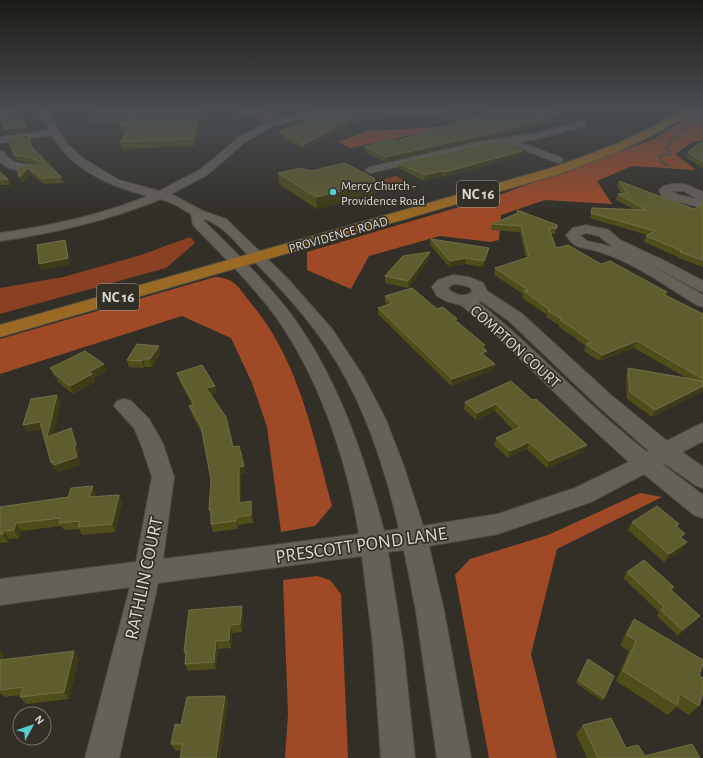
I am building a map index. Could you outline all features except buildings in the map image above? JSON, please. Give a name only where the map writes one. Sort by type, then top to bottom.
[{"type":"main road","name":"PROVIDENCE ROAD","points":[[0,331],[232,258],[558,160],[599,144]]},
{"type":"main road","name":"PROVIDENCE ROAD","points":[[253,252],[552,172],[627,144]]},
{"type":"main road","name":"PROVIDENCE ROAD","points":[[0,317],[232,258]]},
{"type":"street","points":[[63,144],[66,150],[108,179],[187,205],[197,213],[218,219],[253,252],[307,309],[336,347],[354,376],[387,450],[404,496],[428,600],[444,688],[454,758]]},
{"type":"street","points":[[0,237],[70,225],[158,195],[202,173],[236,144]]},
{"type":"street","points":[[370,170],[481,144]]},
{"type":"street","points":[[517,144],[558,160]]},
{"type":"street","points":[[0,154],[7,163],[14,166],[34,168]]},
{"type":"street","points":[[197,213],[198,222],[262,289],[287,321],[323,384],[349,448],[357,475],[373,544],[383,602],[394,697],[398,758]]},
{"type":"street","points":[[607,244],[646,257],[698,290],[703,302]]},
{"type":"street","name":"COMPTON COURT","points":[[703,479],[664,451],[605,401],[515,317],[472,296],[495,324],[589,414],[644,462],[703,508]]},
{"type":"street","points":[[539,366],[561,359]]},
{"type":"street","name":"RATHLIN COURT","points":[[102,758],[147,574],[163,477],[152,444],[142,424],[124,406]]},
{"type":"street","name":"PRESCOTT POND LANE","points":[[0,592],[373,544],[498,524],[546,509],[583,495],[616,479],[703,430]]},
{"type":"shaded area","points":[[343,144],[368,144],[351,148]]},
{"type":"shaded area","points":[[639,144],[689,144],[675,154],[696,170],[632,166],[597,181],[612,204],[545,200],[501,215],[499,240],[491,242],[440,236],[369,256],[351,289],[307,270],[307,252],[493,197]]},
{"type":"shaded area","points":[[396,176],[410,184],[398,187],[380,180]]},
{"type":"shaded area","points":[[190,237],[195,243],[166,268],[0,314],[0,288],[63,277],[141,255]]},
{"type":"shaded area","points":[[215,277],[227,279],[236,284],[267,325],[281,348],[292,373],[311,426],[332,506],[315,526],[281,532],[267,427],[252,383],[231,338],[182,316],[0,374],[0,339]]},
{"type":"shaded area","points":[[640,493],[662,497],[557,549],[531,654],[557,758],[489,758],[455,575],[470,559],[548,535]]},
{"type":"shaded area","points":[[317,576],[330,580],[341,594],[348,758],[285,758],[288,714],[283,580]]},
{"type":"waterway","points":[[668,144],[666,149],[672,152],[670,154],[659,155],[662,162],[668,166]]},
{"type":"place","name":"Mercy Church - Providence Road","points":[[333,192]]}]
